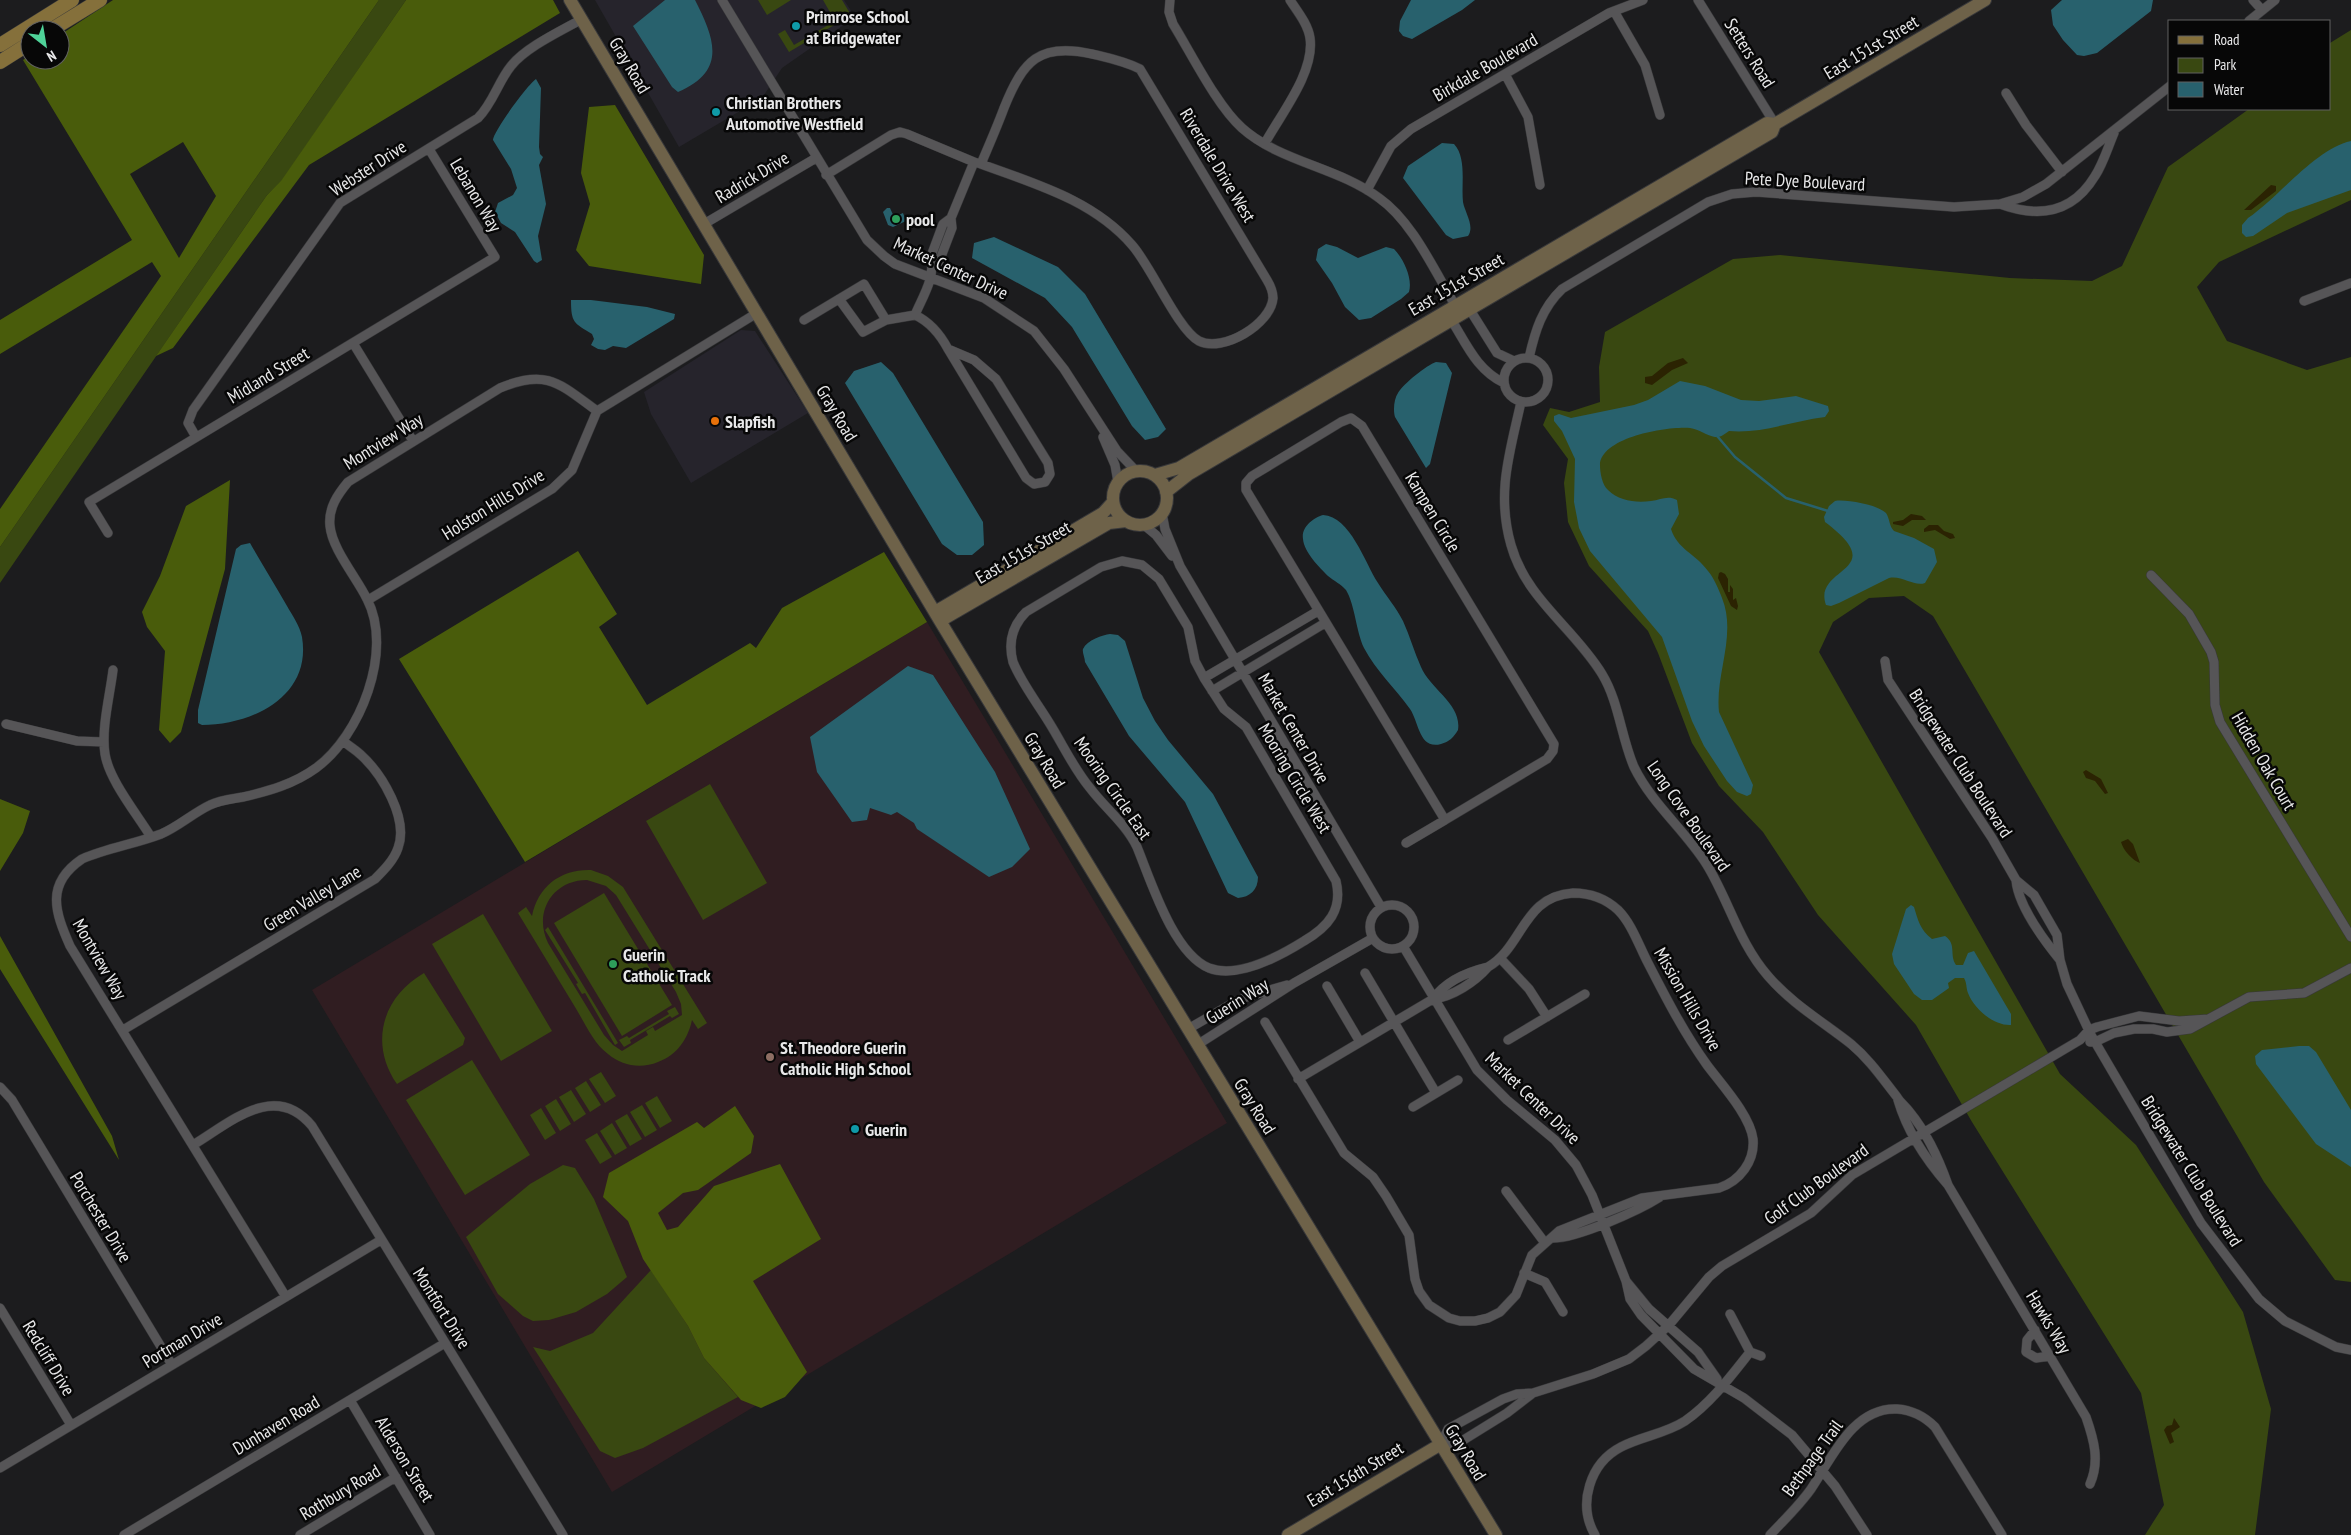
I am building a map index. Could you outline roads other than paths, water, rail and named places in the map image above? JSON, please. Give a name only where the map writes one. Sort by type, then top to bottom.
[{"type":"main road","points":[[0,45],[72,0]]},
{"type":"main road","points":[[67,20],[100,0]]},
{"type":"main road","points":[[0,62],[20,49]]},
{"type":"street","name":"Gray Road","points":[[570,0],[938,617],[1496,1535]]},
{"type":"street","name":"Market Center Drive","points":[[722,0],[826,175],[863,234],[875,249],[895,264],[984,298],[1034,331],[1064,368],[1117,451],[1136,471]]},
{"type":"street","points":[[1170,0],[1169,12],[1173,24],[1224,108],[1240,126],[1265,143],[1367,190],[1388,204],[1406,222],[1455,305]]},
{"type":"street","points":[[1265,143],[1303,76],[1310,58],[1310,36],[1290,0]]},
{"type":"street","name":"Birkdale Boulevard","points":[[1367,190],[1384,157],[1400,137],[1614,11],[1643,0]]},
{"type":"street","name":"Setters Road","points":[[1698,0],[1775,124]]},
{"type":"street","name":"East 151st Street","points":[[1155,475],[1179,468],[1767,123],[1775,124],[1984,0]]},
{"type":"street","points":[[2254,0],[2262,10]]},
{"type":"street","points":[[2250,20],[2275,0]]},
{"type":"street","points":[[1614,11],[1645,65],[1660,115]]},
{"type":"street","name":"Webster Drive","points":[[196,437],[188,423],[193,410],[335,209],[346,198],[472,123],[483,113],[507,71],[517,59],[582,19]]},
{"type":"street","name":"Riverdale Drive West","points":[[1076,50],[1124,61],[1140,69],[1268,280],[1273,298],[1262,320],[1228,342],[1219,344],[1200,342],[1188,330],[1135,249],[1111,225],[1089,209],[1066,196],[978,163],[1015,80],[1022,70],[1036,58],[1054,51],[1076,50]]},
{"type":"street","points":[[1505,74],[1528,117],[1540,185]]},
{"type":"street","name":"Pete Dye Boulevard","points":[[1529,358],[1540,319],[1553,298],[1562,289],[1695,209],[1720,198],[1756,192],[1954,207],[2000,204],[2023,196],[2046,184],[2168,88]]},
{"type":"street","points":[[2006,93],[2026,125],[2062,172]]},
{"type":"street","name":"East 151st Street","points":[[1166,492],[1189,474],[1772,132],[1775,124]]},
{"type":"street","name":"Pete Dye Boulevard","points":[[2000,204],[2020,211],[2035,212],[2062,206],[2074,200],[2097,175],[2115,131]]},
{"type":"street","points":[[826,175],[888,137],[900,132],[978,163],[951,218],[952,228],[939,262],[932,265],[930,278],[915,315]]},
{"type":"street","name":"Lebanon Way","points":[[429,149],[495,258]]},
{"type":"street","name":"Radrick Drive","points":[[704,224],[816,158]]},
{"type":"street","name":"Midland Street","points":[[108,533],[89,502],[495,258]]},
{"type":"street","points":[[2304,301],[2351,283]]},
{"type":"street","points":[[804,320],[864,284],[886,320]]},
{"type":"street","points":[[839,299],[863,332],[886,320],[915,315],[937,331],[1026,478],[1034,484],[1044,482],[1050,474],[1048,462],[1002,387],[980,364],[948,349]]},
{"type":"street","points":[[1470,310],[1497,353],[1514,361],[1529,358],[1542,364],[1548,377],[1548,384],[1541,396],[1528,402],[1521,402],[1508,393],[1504,383],[1506,370],[1514,361]]},
{"type":"street","points":[[597,411],[685,355],[757,313]]},
{"type":"street","points":[[1452,320],[1483,368],[1504,383]]},
{"type":"street","points":[[353,342],[413,441]]},
{"type":"street","name":"Montview Way","points":[[286,1297],[70,946],[58,918],[57,898],[64,876],[72,866],[82,859],[162,833],[210,805],[271,790],[290,782],[328,758],[343,741],[362,711],[372,678],[376,643],[375,618],[368,600],[334,542],[330,526],[331,511],[337,495],[348,482],[500,388],[519,380],[537,378],[558,383],[597,411]]},
{"type":"street","name":"Long Cove Boulevard","points":[[1521,402],[1504,477],[1504,506],[1511,546],[1526,580],[1540,600],[1592,660],[1604,677],[1613,694],[1632,760],[1641,780],[1652,797],[1707,865],[1745,942],[1765,972],[1781,990],[1863,1054],[1880,1072],[1923,1132]]},
{"type":"street","name":"Holston Hills Drive","points":[[368,600],[552,489],[572,470],[597,411]]},
{"type":"street","name":"Kampen Circle","points":[[1406,843],[1445,820],[1547,759],[1553,752],[1554,744],[1362,426],[1351,418],[1344,420],[1252,476],[1245,486],[1247,494],[1445,820]]},
{"type":"street","name":"Market Center Drive","points":[[1100,427],[1115,465],[1118,482]]},
{"type":"street","points":[[1136,471],[1149,472],[1155,475],[1164,485],[1166,492],[1166,506],[1162,513],[1154,521],[1144,524],[1126,521],[1117,513],[1113,502],[1118,482],[1126,475],[1136,471]]},
{"type":"street","name":"East 151st Street","points":[[938,617],[1103,513],[1113,502]]},
{"type":"street","name":"Market Center Drive","points":[[1162,513],[1165,529],[1180,566]]},
{"type":"street","name":"East 151st Street","points":[[938,617],[1109,523],[1126,521]]},
{"type":"street","name":"Market Center Drive","points":[[1144,524],[1156,535],[1180,566],[1381,907]]},
{"type":"street","name":"Mooring Circle West","points":[[1066,587],[1110,563],[1132,562],[1148,569],[1159,578],[1188,627],[1195,661],[1212,692],[1224,709],[1246,727],[1336,880],[1338,896],[1332,919],[1316,935],[1291,949]]},
{"type":"street","name":"Hidden Oak Court","points":[[2151,575],[2189,614],[2211,652],[2214,662],[2215,705],[2220,722],[2351,937]]},
{"type":"street","name":"Mooring Circle East","points":[[1066,587],[1032,608],[1019,620],[1011,643],[1014,662],[1086,784],[1132,838],[1158,903],[1193,958],[1207,967],[1226,971],[1268,961],[1291,949]]},
{"type":"street","points":[[1204,678],[1318,611]]},
{"type":"street","points":[[1212,692],[1325,623]]},
{"type":"street","name":"Bridgewater Club Boulevard","points":[[1885,661],[1888,680],[1992,838],[2016,880],[2034,895],[2057,935],[2060,960],[2069,990],[2095,1042],[2201,1223],[2259,1299],[2284,1321],[2336,1347],[2351,1350]]},
{"type":"street","points":[[113,670],[104,742],[108,764],[151,837]]},
{"type":"street","points":[[6,724],[77,741],[104,742]]},
{"type":"street","name":"Green Valley Lane","points":[[123,1030],[376,879],[390,864],[399,847],[400,827],[396,806],[373,768],[361,755],[343,741]]},
{"type":"street","name":"Bridgewater Club Boulevard","points":[[2016,880],[2018,895],[2022,903],[2048,945],[2060,960]]},
{"type":"street","name":"Mission Hills Drive","points":[[1298,1079],[1433,998],[1444,998],[1471,982],[1500,958],[1530,915],[1547,901],[1559,896],[1581,893],[1600,898],[1616,908],[1627,922],[1686,1035],[1748,1123],[1752,1138],[1752,1150],[1747,1165],[1740,1176],[1719,1188],[1660,1197],[1601,1218],[1562,1238],[1553,1238],[1545,1242]]},
{"type":"street","points":[[1398,905],[1411,916],[1413,932],[1403,946],[1386,948],[1372,938],[1370,931],[1372,917],[1381,907],[1398,905]]},
{"type":"street","name":"Guerin Way","points":[[1197,1045],[1372,938]]},
{"type":"street","name":"Market Center Drive","points":[[1403,946],[1471,1061],[1484,1078],[1555,1140],[1571,1157],[1588,1185],[1626,1281],[1634,1307],[1694,1369],[1768,1414],[1792,1435],[1823,1470],[1867,1535]]},
{"type":"street","points":[[1500,958],[1529,988],[1547,1017]]},
{"type":"street","points":[[2080,1040],[2095,1042],[2123,1031],[2153,1029],[2167,1032],[2184,1031],[2197,1026],[2249,997],[2295,995],[2312,991],[2351,968]]},
{"type":"street","points":[[1365,973],[1436,1093]]},
{"type":"street","name":"Guerin Way","points":[[1188,1029],[1240,999],[1294,984]]},
{"type":"street","points":[[1327,986],[1360,1042]]},
{"type":"street","points":[[1508,1040],[1585,994]]},
{"type":"street","points":[[2089,1030],[2139,1016],[2187,1021],[2208,1019]]},
{"type":"street","points":[[2153,1029],[2155,1018]]},
{"type":"street","points":[[1265,1022],[1344,1153],[1377,1182],[1407,1231],[1412,1243],[1417,1285],[1425,1300],[1434,1310],[1460,1321],[1488,1318],[1510,1303],[1520,1287],[1532,1254],[1545,1242],[1506,1191]]},
{"type":"street","name":"Golf Club Boulevard","points":[[1533,1393],[1507,1413],[1459,1443],[1441,1444],[1448,1429],[1503,1399],[1517,1394],[1533,1393],[1616,1365],[1640,1351],[1660,1335],[1698,1288],[1722,1266],[1811,1213],[1852,1175],[2080,1040],[2089,1030]]},
{"type":"street","points":[[1413,1107],[1458,1080]]},
{"type":"street","name":"Porchester Drive","points":[[0,1087],[17,1109],[172,1366]]},
{"type":"street","name":"Long Cove Boulevard","points":[[1897,1097],[1902,1116],[1914,1137]]},
{"type":"street","name":"Montfort Drive","points":[[193,1145],[262,1106],[272,1104],[287,1106],[302,1114],[312,1126],[563,1535]]},
{"type":"street","name":"Hawks Way","points":[[1923,1132],[1938,1158],[1948,1186]]},
{"type":"street","name":"Hawks Way","points":[[1914,1137],[1930,1163],[1948,1186],[2078,1402],[2091,1430],[2096,1470],[2090,1484]]},
{"type":"street","name":"Portman Drive","points":[[0,1468],[381,1240]]},
{"type":"street","points":[[1524,1273],[1545,1282],[1563,1312]]},
{"type":"street","name":"Market Center Drive","points":[[1626,1281],[1649,1309],[1693,1348],[1723,1385]]},
{"type":"street","name":"Redcliff Drive","points":[[0,1308],[71,1425]]},
{"type":"street","points":[[1730,1314],[1750,1352],[1761,1356]]},
{"type":"street","points":[[2035,1330],[2027,1340],[2026,1352],[2036,1358],[2050,1356]]},
{"type":"street","name":"Dunhaven Road","points":[[124,1535],[445,1343]]},
{"type":"street","points":[[1682,1358],[1693,1348]]},
{"type":"street","points":[[1595,1535],[1587,1513],[1586,1496],[1592,1479],[1602,1463],[1620,1448],[1656,1435],[1686,1420],[1723,1385],[1750,1352]]},
{"type":"street","name":"Alderson Street","points":[[350,1400],[430,1535]]},
{"type":"street","name":"Bethpage Trail","points":[[1770,1535],[1800,1504],[1860,1421],[1887,1409],[1909,1411],[1924,1418],[1937,1430],[2002,1535]]},
{"type":"street","name":"East 156th Street","points":[[1288,1535],[1441,1444]]},
{"type":"street","name":"Rothbury Road","points":[[300,1535],[396,1477]]},
{"type":"water","points":[[665,0],[695,0],[708,28],[711,41],[712,53],[710,64],[704,74],[694,84],[678,92],[672,87],[633,26]]},
{"type":"water","points":[[1411,0],[1475,0],[1462,10],[1412,39],[1403,36],[1399,31],[1400,21]]},
{"type":"water","points":[[2062,0],[2153,0],[2151,11],[2097,53],[2084,56],[2077,55],[2063,40],[2053,25],[2051,10]]},
{"type":"water","points":[[536,79],[541,88],[539,147],[540,154],[543,157],[539,165],[546,204],[538,236],[542,260],[537,263],[515,232],[501,223],[495,212],[498,203],[513,195],[517,188],[511,169],[493,140],[512,108]]},
{"type":"water","points":[[2351,141],[2351,190],[2287,213],[2253,236],[2246,237],[2242,233],[2242,225],[2248,218],[2311,163],[2324,153]]},
{"type":"water","points":[[1442,143],[1454,144],[1461,156],[1463,202],[1470,224],[1468,236],[1453,239],[1446,235],[1403,178],[1408,166]]},
{"type":"water","name":"pool","points":[[890,208],[894,217],[903,213],[906,221],[893,227],[888,225],[883,212]]},
{"type":"water","points":[[994,237],[1058,267],[1085,294],[1166,429],[1158,437],[1145,440],[1132,426],[1072,327],[1045,298],[972,258],[974,243]]},
{"type":"water","points":[[1326,244],[1337,247],[1358,258],[1386,247],[1394,249],[1406,269],[1410,281],[1409,292],[1371,318],[1359,320],[1345,307],[1332,283],[1316,260],[1318,249]]},
{"type":"water","points":[[571,300],[591,300],[647,307],[675,314],[674,319],[626,348],[613,346],[605,350],[591,345],[594,339],[592,334],[575,322]]},
{"type":"water","points":[[881,362],[893,373],[983,522],[984,545],[972,555],[957,555],[942,544],[845,383],[854,371]]},
{"type":"water","points":[[1436,362],[1446,363],[1452,373],[1430,464],[1426,468],[1395,417],[1394,405],[1401,389],[1421,371]]},
{"type":"water","points":[[1680,381],[1705,386],[1741,400],[1759,401],[1796,396],[1828,406],[1829,411],[1825,417],[1753,431],[1729,431],[1717,437],[1690,428],[1652,431],[1623,440],[1611,447],[1603,455],[1600,465],[1604,485],[1617,497],[1640,502],[1667,498],[1677,500],[1679,514],[1671,529],[1674,536],[1682,547],[1703,565],[1718,588],[1726,612],[1727,626],[1727,640],[1720,683],[1719,712],[1753,785],[1751,794],[1747,796],[1737,792],[1727,781],[1704,746],[1692,721],[1662,637],[1590,551],[1579,528],[1574,502],[1575,459],[1562,431],[1554,421],[1554,416],[1559,414],[1571,418],[1634,405],[1648,400]]},
{"type":"water","points":[[1835,501],[1862,503],[1876,507],[1886,513],[1894,531],[1914,538],[1934,549],[1937,562],[1925,583],[1921,584],[1899,578],[1889,578],[1839,603],[1831,606],[1826,605],[1825,592],[1830,583],[1852,560],[1852,551],[1844,539],[1825,522],[1824,517],[1829,506]]},
{"type":"water","points":[[1323,515],[1333,517],[1341,523],[1356,542],[1378,583],[1403,621],[1425,675],[1455,712],[1458,730],[1446,742],[1434,745],[1424,739],[1410,709],[1374,664],[1364,648],[1346,590],[1324,572],[1306,549],[1303,535],[1306,527],[1315,518]]},
{"type":"water","points":[[250,543],[298,625],[302,637],[303,658],[297,676],[288,691],[274,704],[240,720],[202,725],[198,723],[198,710],[236,549],[241,545]]},
{"type":"water","points":[[1110,634],[1118,635],[1125,641],[1143,698],[1155,721],[1168,740],[1213,794],[1258,877],[1257,886],[1250,894],[1238,898],[1228,893],[1185,802],[1129,736],[1085,662],[1083,649],[1085,646],[1095,638]]},
{"type":"water","points":[[908,666],[933,675],[995,772],[1030,849],[1012,867],[989,877],[917,829],[914,823],[897,812],[891,815],[870,808],[867,820],[852,822],[817,772],[810,737]]},
{"type":"water","points":[[1911,905],[1914,907],[1920,924],[1928,936],[1932,939],[1945,936],[1949,939],[1956,965],[1963,965],[1968,953],[1974,951],[2011,1014],[2011,1025],[2005,1025],[1992,1020],[1975,1005],[1967,991],[1964,978],[1955,978],[1948,983],[1949,988],[1932,1000],[1922,1000],[1914,994],[1894,964],[1892,954],[1906,909]]},
{"type":"water","points":[[2309,1046],[2316,1052],[2351,1110],[2351,1167],[2316,1144],[2256,1064],[2255,1056],[2262,1050]]},
{"type":"waterway","points":[[1718,437],[1735,457],[1786,498],[1828,511]]},
{"type":"place","name":"Primrose School at Bridgewater","points":[[796,26]]},
{"type":"place","name":"Christian Brothers Automotive Westfield","points":[[716,112]]},
{"type":"place","name":"pool","points":[[896,219]]},
{"type":"place","name":"Slapfish","points":[[715,421]]},
{"type":"place","name":"Guerin Catholic Track","points":[[613,964]]},
{"type":"place","name":"St. Theodore Guerin Catholic High School","points":[[770,1057]]},
{"type":"place","name":"Guerin","points":[[855,1129]]}]
